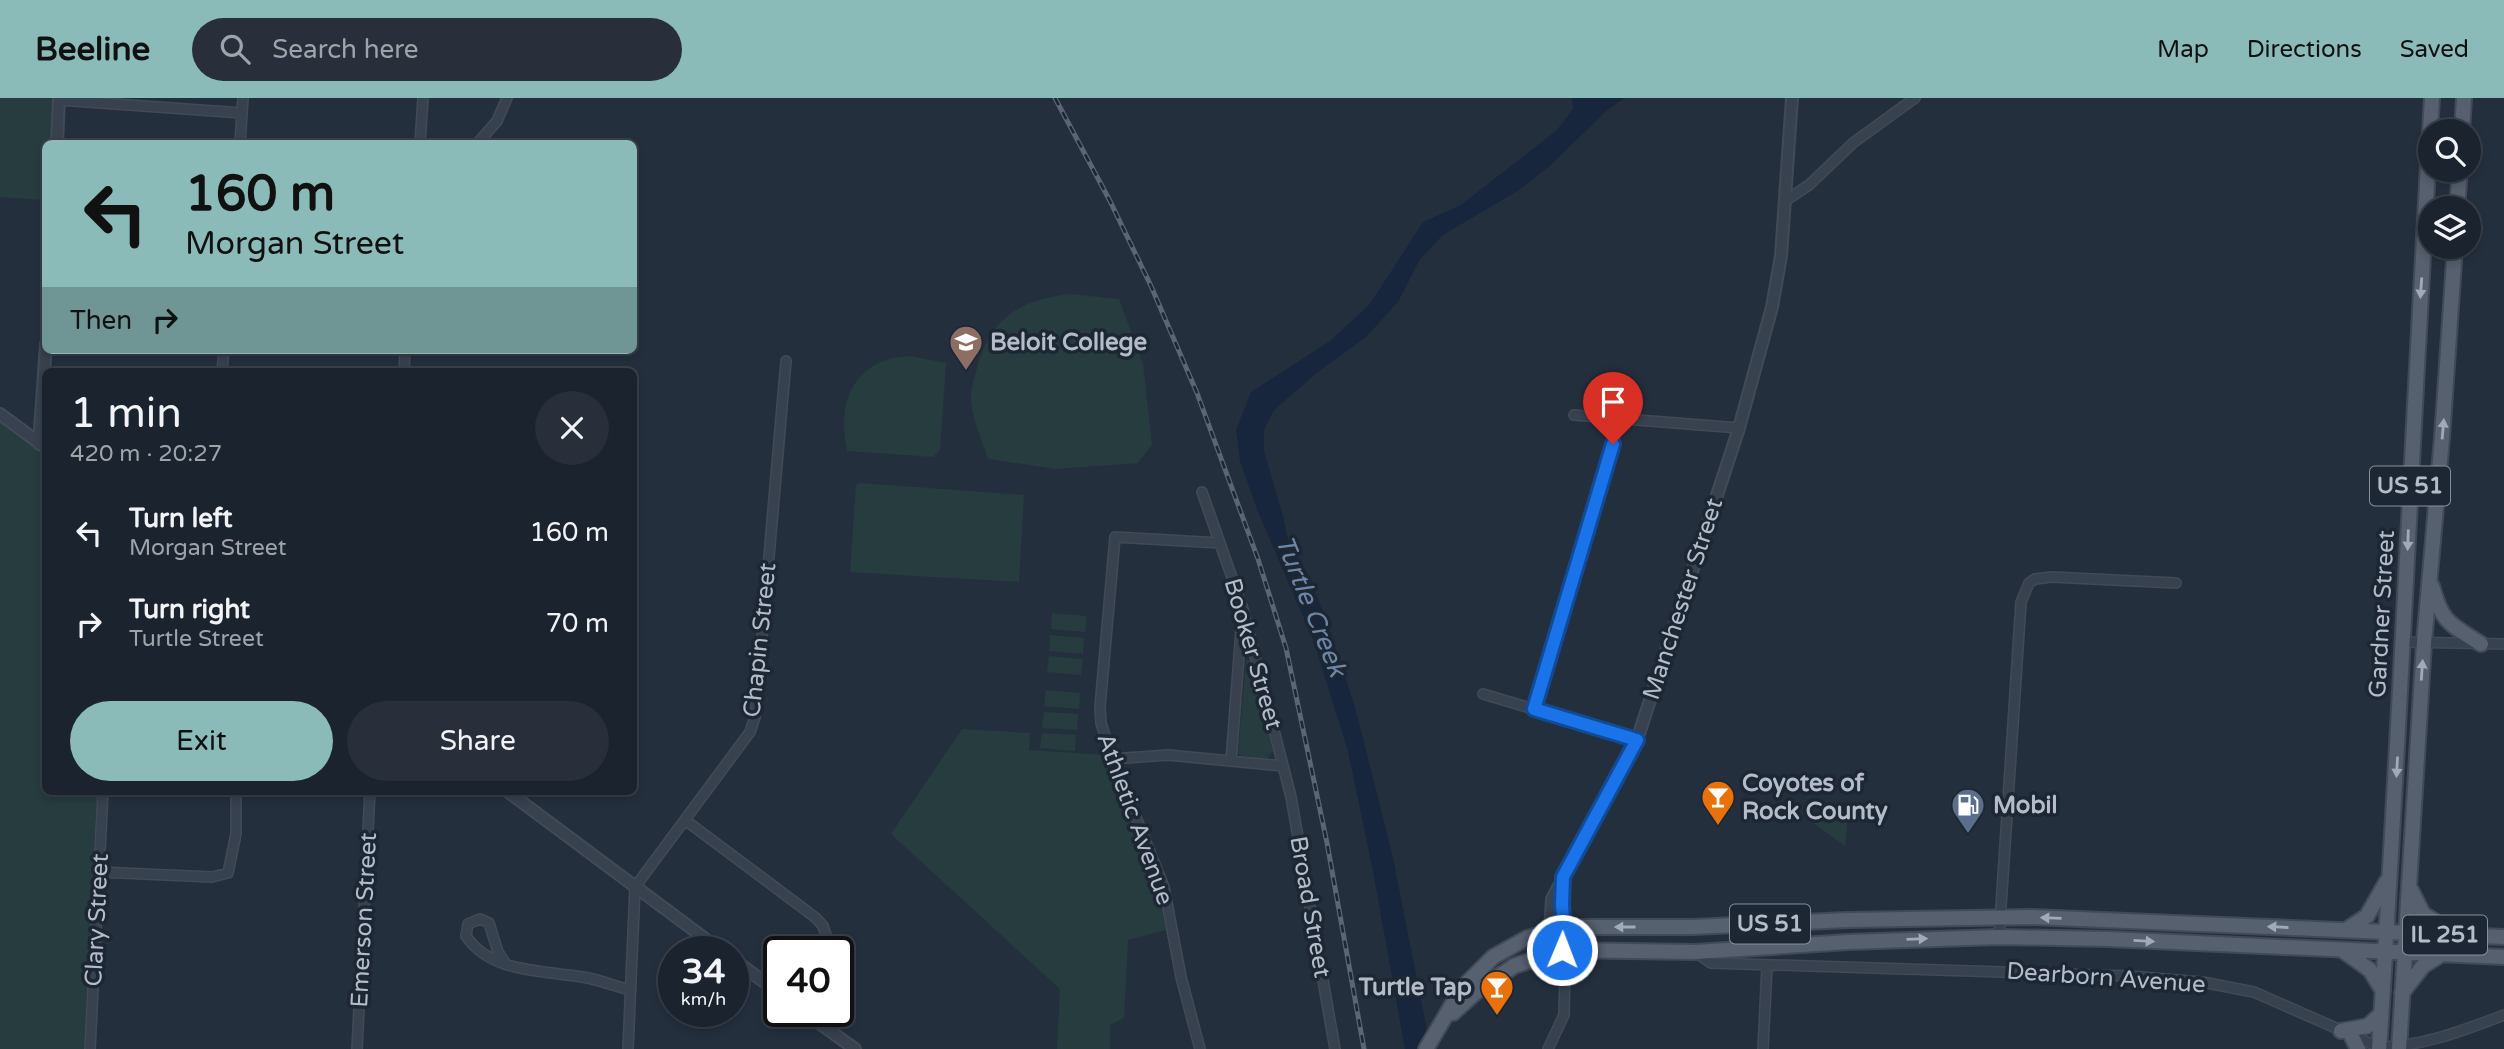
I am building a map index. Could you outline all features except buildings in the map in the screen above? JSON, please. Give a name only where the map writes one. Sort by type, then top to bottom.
[{"type":"main road","name":"Gardner Street","points":[[2379,1048],[2404,642],[2415,383],[2432,98]]},
{"type":"main road","points":[[2463,119],[2464,98]]},
{"type":"main road","name":"Gardner Street","points":[[2399,1048],[2424,643],[2454,259]]},
{"type":"main road","points":[[2429,576],[2440,611],[2445,618],[2481,644]]},
{"type":"main road","points":[[2346,930],[2367,916],[2390,873]]},
{"type":"main road","points":[[2408,884],[2423,914],[2458,935]]},
{"type":"main road","name":"US 51","points":[[1426,1049],[1462,988],[1493,957],[1527,938],[1557,930],[2000,917],[2112,919],[2346,930]]},
{"type":"main road","name":"IL 251","points":[[2346,930],[2504,937]]},
{"type":"main road","name":"US 51","points":[[1440,1026],[1476,992],[1514,966],[1562,950],[1696,952],[1849,942],[1999,937],[2404,952]]},
{"type":"main road","points":[[2341,950],[2370,970],[2383,991]]},
{"type":"main road","name":"IL 251","points":[[2404,952],[2504,957]]},
{"type":"main road","points":[[2402,993],[2423,966],[2442,954]]},
{"type":"main road","points":[[2358,1049],[2346,1033],[2368,1026],[2381,1014]]},
{"type":"street","points":[[240,140],[243,98]]},
{"type":"street","points":[[420,140],[423,98]]},
{"type":"street","points":[[480,140],[497,121],[507,98]]},
{"type":"street","name":"Manchester Street","points":[[1562,950],[1557,930],[1562,905],[1563,877],[1637,740],[1739,428],[1772,307],[1782,256],[1793,98]]},
{"type":"street","points":[[1786,201],[1809,186],[1853,143],[1915,98]]},
{"type":"street","points":[[57,140],[59,99],[242,113]]},
{"type":"street","name":"Chapin Street","points":[[635,887],[750,732],[755,717],[786,361]]},
{"type":"street","points":[[0,414],[42,446]]},
{"type":"street","points":[[1574,415],[1739,428]]},
{"type":"street","points":[[1534,709],[1620,418]]},
{"type":"street","points":[[1202,492],[1220,543]]},
{"type":"street","name":"Athletic Avenue","points":[[1200,1049],[1181,977],[1164,887],[1112,759],[1101,723],[1100,708],[1115,537],[1220,543]]},
{"type":"street","name":"Booker Street","points":[[1220,543],[1243,608],[1283,766]]},
{"type":"street","points":[[1999,937],[2021,602],[2025,591],[2035,579],[2052,577],[2176,583]]},
{"type":"street","points":[[1231,761],[1243,608]]},
{"type":"street","points":[[2404,642],[2504,644]]},
{"type":"street","points":[[1483,694],[1637,740]]},
{"type":"street","points":[[1112,759],[1168,755],[1283,766]]},
{"type":"street","name":"Broad Street","points":[[1283,766],[1291,797],[1335,1049]]},
{"type":"street","name":"Clary Street","points":[[90,1049],[103,795]]},
{"type":"street","points":[[99,872],[212,877],[228,873],[236,834],[236,795]]},
{"type":"street","name":"Emerson Street","points":[[357,1049],[370,795]]},
{"type":"street","points":[[513,795],[701,936]]},
{"type":"street","points":[[685,820],[816,918],[825,931],[824,936]]},
{"type":"street","points":[[628,1049],[635,887]]},
{"type":"street","points":[[506,964],[498,952],[489,923],[480,919],[468,924],[466,936],[469,941],[478,949],[515,969],[590,978],[631,990]]},
{"type":"street","points":[[1548,1049],[1564,1015],[1565,968],[1562,950]]},
{"type":"street","name":"Dearborn Avenue","points":[[1696,952],[1710,963],[2090,975],[2202,982],[2254,992],[2379,1048],[2399,1048],[2471,1028],[2504,1015]]},
{"type":"street","points":[[1763,1049],[1767,966]]},
{"type":"street","points":[[825,1027],[855,1049]]},
{"type":"green space","points":[[0,98],[59,98],[57,140],[42,140],[42,200],[0,197]]},
{"type":"green space","points":[[1070,294],[1119,299],[1143,364],[1152,445],[1138,463],[1056,469],[988,459],[971,401],[973,382],[984,347],[1001,322],[1011,313],[1037,301]]},
{"type":"green space","points":[[910,356],[946,363],[940,450],[933,457],[847,451],[844,415],[854,386],[863,374],[875,365]]},
{"type":"green space","points":[[0,414],[42,447],[42,795],[97,795],[84,1049],[0,1049]]},
{"type":"green space","points":[[860,483],[1024,495],[1019,582],[850,572],[856,485]]},
{"type":"green space","points":[[1052,613],[1087,616],[1085,632],[1051,629]]},
{"type":"green space","points":[[1050,635],[1084,638],[1083,654],[1049,651]]},
{"type":"green space","points":[[1049,656],[1083,659],[1081,675],[1047,672]]},
{"type":"green space","points":[[1246,660],[1249,660],[1273,751],[1267,759],[1238,753]]},
{"type":"green space","points":[[1046,690],[1080,693],[1079,709],[1044,706]]},
{"type":"green space","points":[[1044,712],[1078,714],[1077,730],[1042,728]]},
{"type":"green space","points":[[962,729],[1030,733],[1029,750],[1104,755],[1156,883],[1166,930],[1128,940],[1124,1018],[1110,1025],[1110,1049],[1057,1049],[1060,989],[891,834]]},
{"type":"green space","points":[[1042,733],[1076,735],[1075,751],[1040,748]]},
{"type":"green space","points":[[1849,806],[1845,846],[1812,822]]},
{"type":"water","name":"Turtle Creek","points":[[1572,98],[1624,98],[1605,112],[1551,165],[1519,190],[1443,235],[1420,259],[1398,302],[1366,337],[1318,372],[1274,410],[1264,430],[1264,451],[1290,549],[1307,573],[1324,614],[1355,707],[1393,858],[1429,1049],[1405,1049],[1348,751],[1313,639],[1258,512],[1240,461],[1236,430],[1251,392],[1330,341],[1370,304],[1423,222],[1461,205],[1557,130],[1573,109]]},
{"type":"railway","points":[[1055,98],[1110,201],[1151,286],[1197,393],[1258,559],[1286,648],[1327,843],[1364,1049]]},
{"type":"place","name":"Beloit College","points":[[966,372]]},
{"type":"place","name":"Coyotes of Rock County","points":[[1718,827]]},
{"type":"place","name":"Mobil","points":[[1968,835]]},
{"type":"place","name":"Turtle Tap","points":[[1497,1017]]},
{"type":"route","points":[[1562,950],[1563,877],[1637,740],[1534,709],[1613,444]]}]
